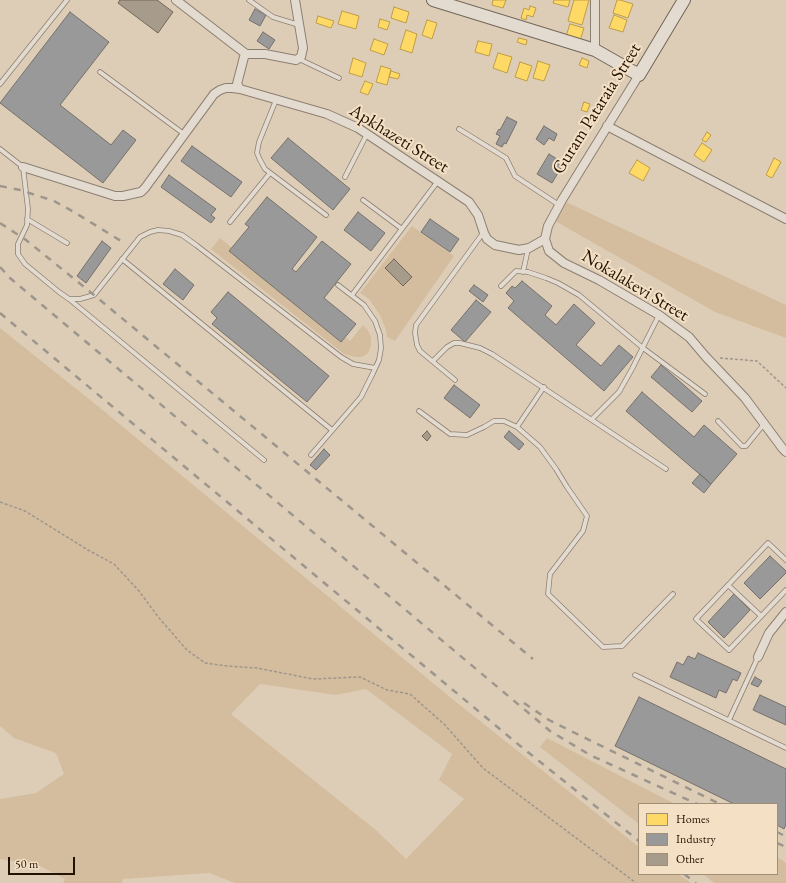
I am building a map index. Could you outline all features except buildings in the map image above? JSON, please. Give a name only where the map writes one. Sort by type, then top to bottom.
[{"type":"street","points":[[176,0],[246,54],[264,54],[296,60],[301,57],[303,48],[295,0]]},
{"type":"street","points":[[434,0],[595,50],[639,75]]},
{"type":"street","points":[[595,0],[595,50]]},
{"type":"street","name":"Guram Pataraia Street","points":[[545,239],[548,226],[559,206],[684,0]]},
{"type":"street","points":[[240,89],[237,84],[246,54]]},
{"type":"street","name":"Apkhazeti Street","points":[[23,167],[115,196],[123,196],[140,192],[145,188],[214,94],[226,88],[240,89],[326,114],[358,128],[469,202],[478,215],[484,233]]},
{"type":"street","points":[[607,126],[786,219]]},
{"type":"street","points":[[484,233],[487,240],[495,244],[519,250],[528,248],[545,239]]},
{"type":"street","name":"Nokalakevi Street","points":[[545,239],[549,251],[564,263],[599,280],[659,315],[689,337],[745,398],[786,452]]},
{"type":"street","points":[[758,657],[769,633],[786,612]]},
{"type":"lane","points":[[0,84],[67,0]]},
{"type":"lane","points":[[249,0],[273,17],[299,25]]},
{"type":"lane","points":[[299,59],[340,78]]},
{"type":"lane","points":[[100,72],[184,135]]},
{"type":"lane","points":[[276,100],[259,142],[257,153],[260,160],[265,169],[326,215]]},
{"type":"lane","points":[[459,129],[506,158],[515,176],[559,206]]},
{"type":"lane","points":[[345,177],[367,134]]},
{"type":"lane","points":[[0,149],[23,167],[28,209],[27,225],[18,244],[18,254],[25,264],[264,460]]},
{"type":"lane","points":[[230,222],[270,173]]},
{"type":"lane","points":[[352,295],[438,180]]},
{"type":"lane","points":[[363,200],[402,229]]},
{"type":"lane","points":[[27,219],[67,243]]},
{"type":"lane","points":[[69,299],[80,299],[94,294],[140,237],[158,230],[170,232],[182,235],[196,244],[341,357],[353,364],[375,368]]},
{"type":"lane","points":[[455,380],[420,351],[417,345],[415,333],[416,325],[484,233]]},
{"type":"lane","points":[[523,272],[528,248]]},
{"type":"lane","points":[[122,259],[332,430]]},
{"type":"lane","points":[[501,286],[516,271],[528,272],[546,278],[580,295],[643,348],[705,394]]},
{"type":"lane","points":[[311,456],[361,397],[375,368],[381,348],[380,335],[375,321],[364,305],[338,285]]},
{"type":"lane","points":[[592,419],[619,392],[659,315]]},
{"type":"lane","points":[[433,361],[454,342],[480,348],[492,354],[592,419],[666,469]]},
{"type":"lane","points":[[517,427],[544,388]]},
{"type":"lane","points":[[419,411],[450,434],[468,435],[494,421],[504,421],[517,427],[540,447],[587,516],[583,531],[550,574],[548,594],[603,647],[622,646],[673,594]]},
{"type":"lane","points":[[718,421],[742,446],[746,446],[764,424]]},
{"type":"lane","points":[[786,560],[768,543],[696,620],[729,650],[786,590]]},
{"type":"lane","points":[[728,585],[761,616]]},
{"type":"lane","points":[[729,720],[758,657]]},
{"type":"lane","points":[[634,675],[786,748]]},
{"type":"path","points":[[706,357],[757,361],[786,388]]},
{"type":"path","points":[[0,502],[25,511],[88,550],[114,564],[139,591],[159,618],[187,650],[205,663],[257,668],[313,679],[360,677],[387,690],[410,694],[445,724],[483,768],[636,883]]},
{"type":"shaded area","points":[[566,202],[786,305],[786,338],[715,312],[555,221]]},
{"type":"shaded area","points":[[412,226],[454,256],[395,341],[387,337],[380,315],[369,299],[360,293]]},
{"type":"shaded area","points":[[220,238],[350,341],[363,325],[368,330],[371,338],[371,345],[368,353],[362,357],[344,354],[211,249]]},
{"type":"shaded area","points":[[0,328],[99,407],[451,698],[638,846],[638,875],[679,875],[691,883],[235,883],[209,873],[123,879],[122,883],[63,883],[65,879],[38,865],[0,859],[0,799],[36,793],[64,774],[56,753],[14,738],[0,726]],"holes":[[[260,684],[336,695],[366,689],[452,754],[439,780],[464,799],[406,859],[377,831],[231,714]]]},
{"type":"shaded area","points":[[547,738],[673,803],[638,803],[638,823],[540,747]]},
{"type":"shaded area","points":[[778,858],[786,863],[786,883],[714,883],[704,875],[778,875]]},
{"type":"railway","points":[[0,186],[20,190],[54,201],[121,241]]},
{"type":"railway","points":[[0,223],[26,240],[94,295],[533,659]]},
{"type":"railway","points":[[0,267],[10,278],[550,731],[590,755],[695,803]]},
{"type":"railway","points":[[0,313],[519,745],[638,840]]},
{"type":"railway","points":[[524,703],[549,720],[718,803]]},
{"type":"railway","points":[[778,832],[783,835]]},
{"type":"railway","points":[[778,843],[786,847]]},
{"type":"railway","points":[[685,875],[696,883]]}]
